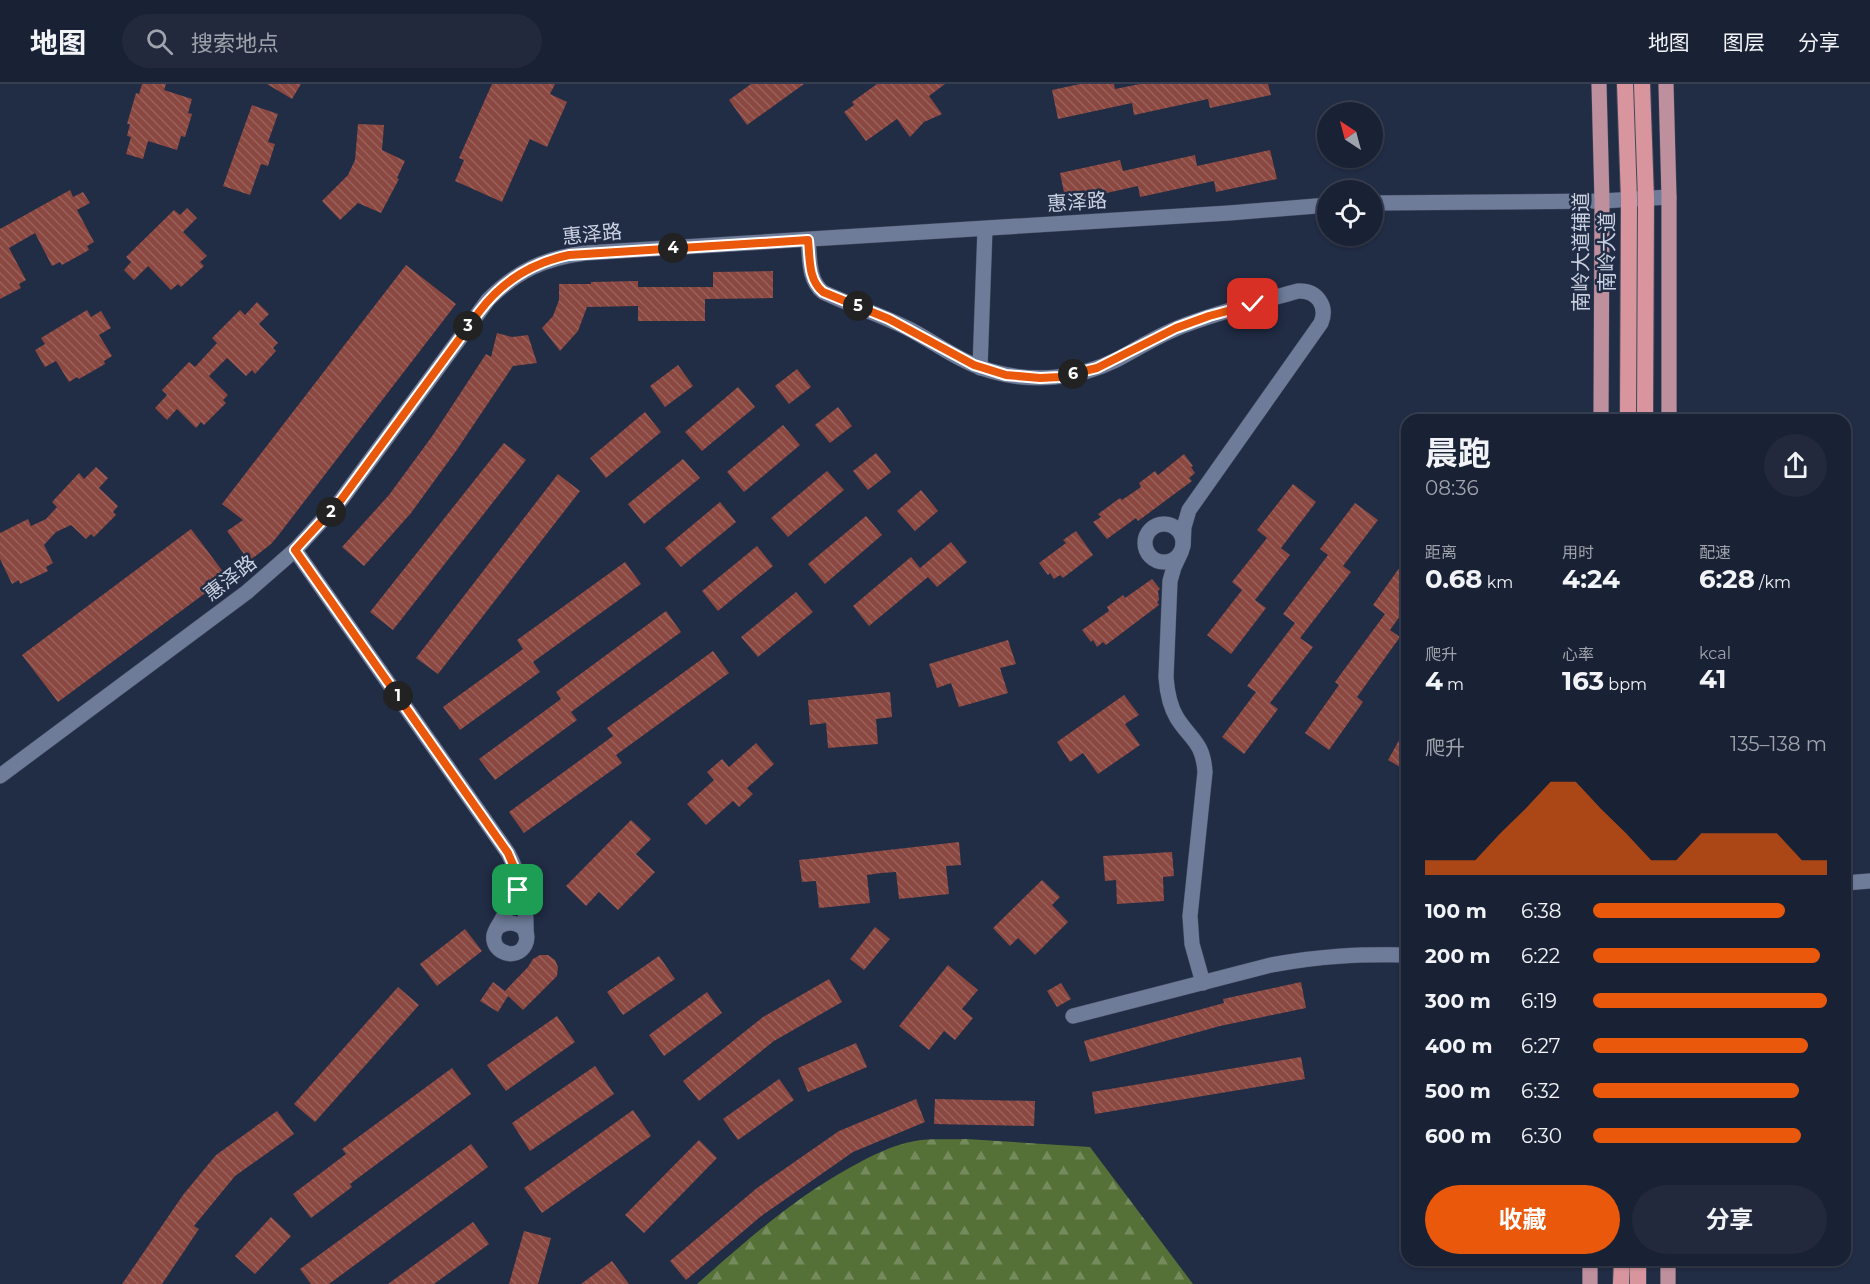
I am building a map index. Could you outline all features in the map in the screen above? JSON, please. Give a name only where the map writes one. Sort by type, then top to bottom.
[{"type":"highway","name":"南岭大道","points":[[1625,84],[1637,200],[1645,414]]},
{"type":"highway","name":"南岭大道","points":[[1628,414],[1642,84]]},
{"type":"highway","points":[[1621,1284],[1622,1266]]},
{"type":"highway","points":[[1638,1266],[1638,1284]]},
{"type":"main road","name":"南岭大道辅道","points":[[1599,84],[1602,201],[1601,414]]},
{"type":"main road","points":[[1666,84],[1669,197],[1669,414]]},
{"type":"main road","points":[[1590,1266],[1590,1284]]},
{"type":"main road","points":[[1668,1266],[1668,1284]]},
{"type":"street","points":[[1383,203],[1602,201],[1669,197]]},
{"type":"street","name":"惠泽路","points":[[0,777],[247,592],[295,550],[341,500],[488,300],[510,280],[523,272],[569,255],[1317,206]]},
{"type":"street","points":[[980,368],[985,229]]},
{"type":"street","points":[[808,240],[813,279],[817,288],[823,292],[889,319],[980,368],[1023,377],[1060,377],[1079,373],[1115,360],[1192,322],[1298,291],[1317,297],[1323,307],[1321,323],[1189,510],[1184,527],[1182,549],[1172,561],[1159,562]]},
{"type":"street","points":[[1189,510],[1175,520],[1152,529],[1148,533],[1145,544],[1149,555],[1168,571],[1170,581],[1166,688],[1178,718],[1200,747],[1205,772],[1190,916],[1192,944],[1203,983]]},
{"type":"street","points":[[1160,525],[1171,525],[1183,539],[1182,549],[1170,581]]},
{"type":"street","points":[[295,550],[508,853],[520,881],[526,903],[525,945],[518,952],[509,954],[500,951],[495,944],[494,935],[518,890],[520,881]]},
{"type":"street","points":[[1851,883],[1870,881]]},
{"type":"street","points":[[498,927],[513,922],[522,926],[526,935]]},
{"type":"street","points":[[1073,1016],[1271,965],[1354,954],[1401,955]]},
{"type":"green space","points":[[966,1139],[1090,1147],[1193,1284],[697,1284],[790,1206],[859,1163],[882,1151],[906,1143]]},
{"type":"building","points":[[142,84],[166,84],[164,90],[192,99],[188,113],[192,114],[185,137],[181,136],[177,150],[148,141],[143,159],[126,154],[131,137],[127,136],[130,124],[127,124],[136,93],[139,94]]},
{"type":"building","points":[[267,84],[301,84],[292,99]]},
{"type":"building","points":[[492,84],[555,84],[550,94],[567,102],[547,147],[530,139],[502,202],[455,181],[464,160],[459,158]]},
{"type":"building","points":[[751,84],[804,84],[747,125],[729,100]]},
{"type":"building","points":[[877,84],[945,84],[929,96],[942,114],[924,122],[910,137],[897,119],[866,141],[844,112],[854,105],[852,102]]},
{"type":"building","points":[[1080,84],[1114,84],[1115,89],[1140,84],[1268,84],[1271,95],[1210,108],[1208,99],[1134,115],[1132,103],[1058,119],[1052,90]]},
{"type":"building","points":[[252,105],[278,114],[268,142],[275,144],[268,166],[261,164],[250,195],[223,186]]},
{"type":"building","points":[[358,124],[384,125],[382,150],[405,161],[397,178],[399,179],[381,213],[358,203],[340,220],[322,201],[348,175],[355,160]]},
{"type":"building","points":[[1270,150],[1277,179],[1216,192],[1214,181],[1140,197],[1138,186],[1066,202],[1060,173],[1120,160],[1123,171],[1195,155],[1197,166]]},
{"type":"building","points":[[70,190],[73,197],[83,192],[90,203],[77,210],[94,242],[87,246],[89,250],[62,265],[60,262],[52,266],[35,233],[9,248],[26,280],[19,284],[21,288],[0,299],[0,229]]},
{"type":"building","points":[[187,208],[197,218],[183,232],[207,256],[200,262],[204,266],[181,287],[178,284],[171,290],[148,266],[134,280],[124,270],[131,262],[126,257],[174,210],[180,215]]},
{"type":"building","points":[[406,265],[456,304],[277,537],[249,561],[227,531],[243,520],[222,504]]},
{"type":"building","points":[[773,271],[773,298],[705,299],[705,321],[638,321],[638,306],[587,307],[578,331],[560,351],[542,328],[553,316],[559,300],[559,284],[638,281],[638,287],[713,287],[713,272]]},
{"type":"building","points":[[257,302],[269,314],[259,324],[278,343],[273,348],[276,351],[255,374],[252,370],[246,376],[227,358],[209,376],[228,395],[223,400],[226,403],[204,425],[201,422],[196,428],[177,409],[167,420],[155,408],[167,395],[162,390],[189,362],[195,367],[217,343],[212,338],[240,310],[245,315]]},
{"type":"building","points":[[87,310],[91,317],[101,311],[111,328],[99,335],[112,356],[104,361],[105,364],[69,382],[56,361],[45,367],[35,350],[45,344],[41,338]]},
{"type":"building","points":[[497,333],[512,337],[528,335],[537,363],[513,366],[411,513],[364,566],[342,547],[389,495],[433,435],[486,354],[491,357]]},
{"type":"building","points":[[678,365],[693,386],[665,407],[650,386]]},
{"type":"building","points":[[797,369],[811,387],[789,404],[775,386]]},
{"type":"building","points":[[738,387],[755,407],[702,451],[685,432]]},
{"type":"building","points":[[838,407],[852,426],[830,443],[815,425]]},
{"type":"building","points":[[645,412],[661,432],[606,478],[590,458]]},
{"type":"building","points":[[783,425],[800,445],[744,492],[727,472]]},
{"type":"building","points":[[504,443],[526,460],[393,630],[370,612]]},
{"type":"building","points":[[876,453],[891,472],[868,490],[853,471]]},
{"type":"building","points":[[1184,454],[1193,466],[1191,467],[1195,473],[1189,478],[1192,481],[1138,521],[1136,518],[1107,539],[1093,522],[1101,517],[1098,514],[1120,498],[1122,500],[1141,487],[1139,483],[1155,471],[1158,475]]},
{"type":"building","points":[[683,459],[700,478],[644,524],[628,504]]},
{"type":"building","points":[[96,467],[108,478],[99,488],[118,506],[113,512],[116,515],[94,537],[91,534],[86,539],[71,525],[56,532],[44,545],[53,563],[46,567],[48,571],[20,584],[19,580],[12,584],[0,559],[0,533],[28,519],[31,526],[46,519],[57,507],[52,502],[79,473],[84,479]]},
{"type":"building","points":[[827,471],[844,490],[788,537],[771,518]]},
{"type":"building","points":[[558,474],[580,491],[438,674],[416,658]]},
{"type":"building","points":[[1293,484],[1316,502],[1281,548],[1290,555],[1255,600],[1266,608],[1231,654],[1207,635],[1242,590],[1232,582],[1267,538],[1257,530]]},
{"type":"building","points":[[921,490],[938,511],[915,531],[897,511]]},
{"type":"building","points":[[720,502],[736,522],[681,567],[665,548]]},
{"type":"building","points":[[1355,503],[1378,520],[1343,566],[1351,572],[1300,638],[1313,647],[1270,703],[1278,709],[1244,754],[1222,737],[1256,692],[1247,686],[1295,623],[1283,614],[1328,555],[1320,549]]},
{"type":"building","points":[[866,516],[882,535],[825,584],[808,564]]},
{"type":"building","points":[[191,529],[227,577],[58,702],[22,655]]},
{"type":"building","points":[[1076,531],[1093,555],[1063,578],[1060,575],[1054,579],[1039,563],[1066,543],[1063,540]]},
{"type":"building","points":[[951,542],[967,562],[937,587],[928,577],[869,626],[853,606],[911,557],[920,568]]},
{"type":"building","points":[[757,546],[773,566],[718,611],[702,591]]},
{"type":"building","points":[[625,562],[641,584],[533,662],[540,672],[460,730],[443,707],[523,649],[517,640]]},
{"type":"building","points":[[1401,565],[1401,614],[1390,630],[1400,637],[1357,697],[1363,702],[1329,750],[1305,733],[1339,685],[1335,682],[1385,614],[1373,605]]},
{"type":"building","points":[[1152,579],[1160,589],[1157,602],[1159,605],[1106,645],[1103,642],[1097,647],[1093,640],[1091,642],[1082,630],[1109,611],[1107,607],[1123,595],[1125,598]]},
{"type":"building","points":[[796,592],[813,612],[758,657],[741,637]]},
{"type":"building","points":[[666,611],[681,632],[571,712],[577,720],[495,780],[479,759],[561,699],[556,692]]},
{"type":"building","points":[[1008,640],[1016,664],[1000,668],[1008,693],[959,707],[951,683],[937,688],[929,664]]},
{"type":"building","points":[[713,651],[729,673],[616,755],[622,763],[524,833],[509,812],[613,736],[607,728]]},
{"type":"building","points":[[890,692],[892,717],[876,719],[878,744],[828,748],[826,723],[810,725],[808,700]]},
{"type":"building","points":[[1124,695],[1139,715],[1125,724],[1140,745],[1098,774],[1083,753],[1070,762],[1057,742]]},
{"type":"building","points":[[1401,737],[1401,768],[1388,760]]},
{"type":"building","points":[[756,743],[774,764],[747,788],[753,794],[739,807],[733,801],[706,825],[687,804],[714,780],[707,772],[722,759],[729,767]]},
{"type":"building","points":[[631,820],[651,839],[636,854],[655,872],[618,910],[599,892],[586,906],[566,886]]},
{"type":"building","points":[[959,842],[961,865],[946,866],[949,894],[899,899],[896,872],[881,873],[867,875],[870,903],[819,908],[816,881],[802,882],[799,860]]},
{"type":"building","points":[[1172,852],[1174,876],[1163,877],[1164,901],[1117,904],[1116,880],[1105,881],[1103,856]]},
{"type":"building","points":[[1042,880],[1060,897],[1052,905],[1068,922],[1035,955],[1018,938],[1010,946],[993,928]]},
{"type":"building","points":[[875,927],[890,939],[864,970],[850,959]]},
{"type":"building","points":[[465,929],[482,951],[437,986],[420,964]]},
{"type":"building","points":[[540,955],[548,955],[555,960],[558,967],[557,976],[523,1010],[508,996],[498,1012],[480,1001],[493,982],[505,991],[533,959]]},
{"type":"building","points":[[659,956],[675,979],[623,1015],[607,992]]},
{"type":"building","points":[[948,965],[978,990],[962,1009],[973,1018],[955,1040],[944,1031],[929,1050],[899,1026]]},
{"type":"building","points":[[829,979],[842,1002],[774,1041],[699,1101],[683,1081],[763,1017]]},
{"type":"building","points":[[1301,982],[1306,1008],[1220,1026],[1090,1062],[1084,1041],[1224,1003],[1223,999]]},
{"type":"building","points":[[1061,983],[1071,999],[1057,1007],[1047,991]]},
{"type":"building","points":[[398,987],[419,1005],[315,1122],[294,1104]]},
{"type":"building","points":[[707,992],[722,1013],[664,1056],[649,1035]]},
{"type":"building","points":[[557,1016],[575,1042],[506,1091],[487,1065]]},
{"type":"building","points":[[856,1043],[867,1067],[808,1092],[798,1068]]},
{"type":"building","points":[[1301,1057],[1305,1079],[1095,1114],[1092,1092]]},
{"type":"building","points":[[595,1066],[614,1094],[530,1151],[512,1123]]},
{"type":"building","points":[[452,1068],[471,1094],[350,1184],[352,1187],[311,1218],[293,1194],[346,1154],[342,1149]]},
{"type":"building","points":[[779,1079],[794,1100],[738,1140],[723,1119]]},
{"type":"building","points":[[916,1099],[925,1122],[853,1152],[760,1217],[686,1280],[670,1261],[757,1188],[839,1131]]},
{"type":"building","points":[[935,1099],[1035,1101],[1034,1126],[934,1124]]},
{"type":"building","points":[[633,1110],[651,1136],[542,1213],[524,1188]]},
{"type":"building","points":[[277,1111],[294,1134],[235,1176],[194,1226],[199,1229],[162,1284],[122,1284],[183,1195],[216,1155]]},
{"type":"building","points":[[699,1140],[717,1158],[644,1233],[625,1215]]},
{"type":"building","points":[[471,1144],[488,1167],[329,1284],[311,1284],[300,1269]]},
{"type":"building","points":[[271,1217],[291,1236],[255,1274],[235,1256]]},
{"type":"building","points":[[473,1222],[489,1244],[434,1284],[388,1284]]},
{"type":"building","points":[[524,1231],[551,1238],[538,1284],[509,1284]]},
{"type":"building","points":[[612,1261],[629,1284],[581,1284]]},
{"type":"route","points":[[518,890],[520,881],[508,853],[295,550],[341,500],[488,300],[510,280],[538,264],[569,255],[808,240],[814,284],[823,292],[889,319],[974,365],[1006,375],[1040,378],[1060,377],[1097,368],[1176,328],[1253,304]]}]
